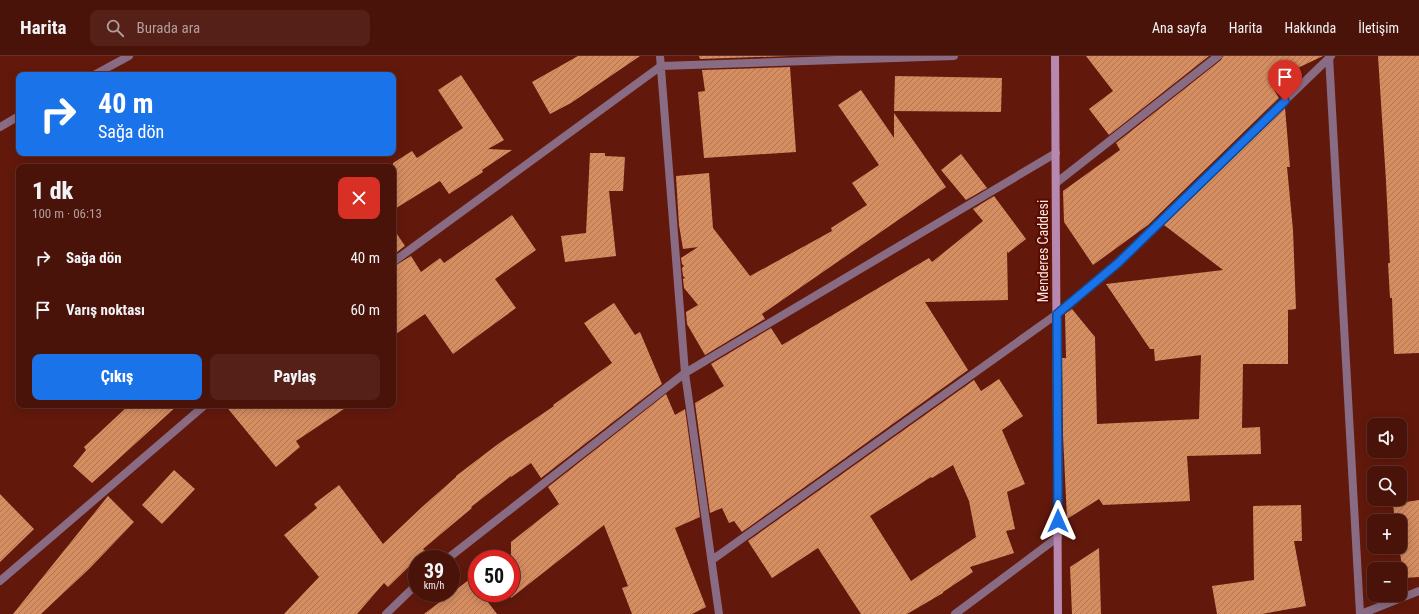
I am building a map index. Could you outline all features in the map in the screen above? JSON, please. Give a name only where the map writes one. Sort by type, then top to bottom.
[{"type":"main road","name":"Menderes Caddesi","points":[[1055,56],[1058,614]]},
{"type":"street","points":[[100,72],[129,56]]},
{"type":"street","points":[[660,56],[685,373],[720,614]]},
{"type":"street","points":[[396,260],[661,66],[885,57],[954,56]]},
{"type":"street","points":[[1056,183],[1218,56]]},
{"type":"street","points":[[712,560],[1057,314],[1118,263],[1330,57]]},
{"type":"street","points":[[1330,57],[1360,614],[1419,591]]},
{"type":"street","points":[[0,127],[16,118]]},
{"type":"street","points":[[459,550],[685,373],[1056,153]]},
{"type":"street","points":[[0,581],[202,408]]},
{"type":"street","points":[[955,614],[1058,537]]},
{"type":"street","points":[[386,614],[408,593]]},
{"type":"building","points":[[578,56],[640,56],[571,103],[550,114],[532,82]]},
{"type":"building","points":[[699,56],[790,56],[700,59]]},
{"type":"building","points":[[1086,56],[1209,56],[1109,135],[1089,109],[1113,91]]},
{"type":"building","points":[[1223,56],[1323,56],[1285,74],[1289,81],[1274,90],[1279,98],[1148,225],[1093,265],[1064,222],[1063,191],[1120,150],[1116,143],[1221,60]]},
{"type":"building","points":[[1378,56],[1419,56],[1419,353],[1394,354],[1392,298],[1390,298],[1388,263],[1390,263],[1386,181]]},
{"type":"building","points":[[790,67],[796,152],[704,158],[698,92],[705,91],[702,70]]},
{"type":"building","points":[[461,75],[504,140],[488,149],[512,150],[482,170],[483,172],[449,194],[440,181],[396,208],[396,164],[393,163],[412,151],[417,158],[463,128],[438,90]]},
{"type":"building","points":[[895,76],[1002,78],[1001,112],[894,111]]},
{"type":"building","points":[[861,90],[894,138],[894,113],[946,187],[762,314],[765,319],[705,355],[687,324],[686,312],[698,305],[684,288],[683,279],[685,278],[683,276],[682,268],[684,266],[681,258],[698,247],[683,249],[679,225],[676,176],[709,173],[713,228],[750,276],[832,231],[831,228],[867,205],[852,183],[879,165],[838,105]]},
{"type":"building","points":[[1285,108],[1290,167],[1287,167],[1293,230],[1296,309],[1288,310],[1288,364],[1243,364],[1242,428],[1260,427],[1261,454],[1187,456],[1190,501],[1103,505],[1099,499],[1067,519],[1063,435],[1062,358],[1066,358],[1065,314],[1072,309],[1095,337],[1097,424],[1199,419],[1201,355],[1155,361],[1154,349],[1150,349],[1106,284],[1223,270],[1164,225]]},
{"type":"building","points":[[590,153],[605,153],[605,156],[625,157],[623,191],[609,191],[616,256],[565,262],[561,236],[586,233]]},
{"type":"building","points":[[961,154],[987,188],[966,200],[941,170]]},
{"type":"building","points":[[994,196],[1026,239],[1008,253],[1007,251],[1008,300],[925,302],[968,370],[742,532],[734,521],[729,523],[722,508],[710,513],[695,403],[724,386],[711,364],[771,328],[782,345],[929,258],[932,262],[983,221],[973,209]]},
{"type":"building","points":[[512,215],[536,250],[495,279],[516,308],[453,354],[425,314],[396,334],[396,265],[411,256],[421,272],[440,258],[444,263]]},
{"type":"building","points":[[396,232],[405,246],[396,253]]},
{"type":"building","points":[[614,303],[635,335],[640,332],[662,384],[541,478],[531,463],[511,476],[471,507],[472,508],[423,549],[424,550],[408,550],[408,568],[388,587],[384,583],[357,614],[284,614],[319,577],[284,535],[317,508],[314,504],[339,485],[383,544],[456,476],[498,444],[554,406],[553,405],[612,363],[584,323]]},
{"type":"building","points":[[999,379],[1023,416],[1002,430],[1025,484],[1007,492],[1015,529],[1006,531],[1014,553],[970,567],[973,572],[943,593],[907,614],[861,614],[818,548],[772,578],[748,541],[974,380],[981,391]],"holes":[[[953,465],[969,501],[976,537],[911,581],[870,516],[931,477],[932,478]]]},
{"type":"building","points":[[666,394],[675,415],[685,409],[700,517],[675,528],[706,607],[692,614],[632,614],[622,588],[628,586],[604,525],[520,591],[520,550],[511,550],[511,542],[559,504],[548,487]]},
{"type":"building","points":[[126,408],[175,408],[92,483],[73,466],[86,450],[84,447]]},
{"type":"building","points":[[227,408],[346,408],[296,441],[300,447],[276,467]]},
{"type":"building","points":[[174,470],[195,489],[162,524],[142,505]]},
{"type":"building","points":[[0,494],[34,529],[0,562]]},
{"type":"building","points":[[108,496],[134,522],[89,569],[41,614],[13,614]]},
{"type":"building","points":[[1419,500],[1419,577],[1407,578],[1407,562],[1401,562],[1400,554],[1407,554],[1407,514],[1394,514],[1393,506],[1407,506],[1407,502]]},
{"type":"building","points":[[1301,505],[1302,541],[1294,541],[1306,606],[1262,614],[1217,614],[1212,586],[1254,580],[1253,506]]},
{"type":"building","points":[[1099,548],[1101,614],[1072,614],[1070,567]]},
{"type":"building","points":[[468,581],[468,602],[488,602],[497,614],[424,614],[440,602],[460,602],[460,587]]},
{"type":"route","points":[[1058,521],[1057,314],[1118,263],[1285,101]]}]
